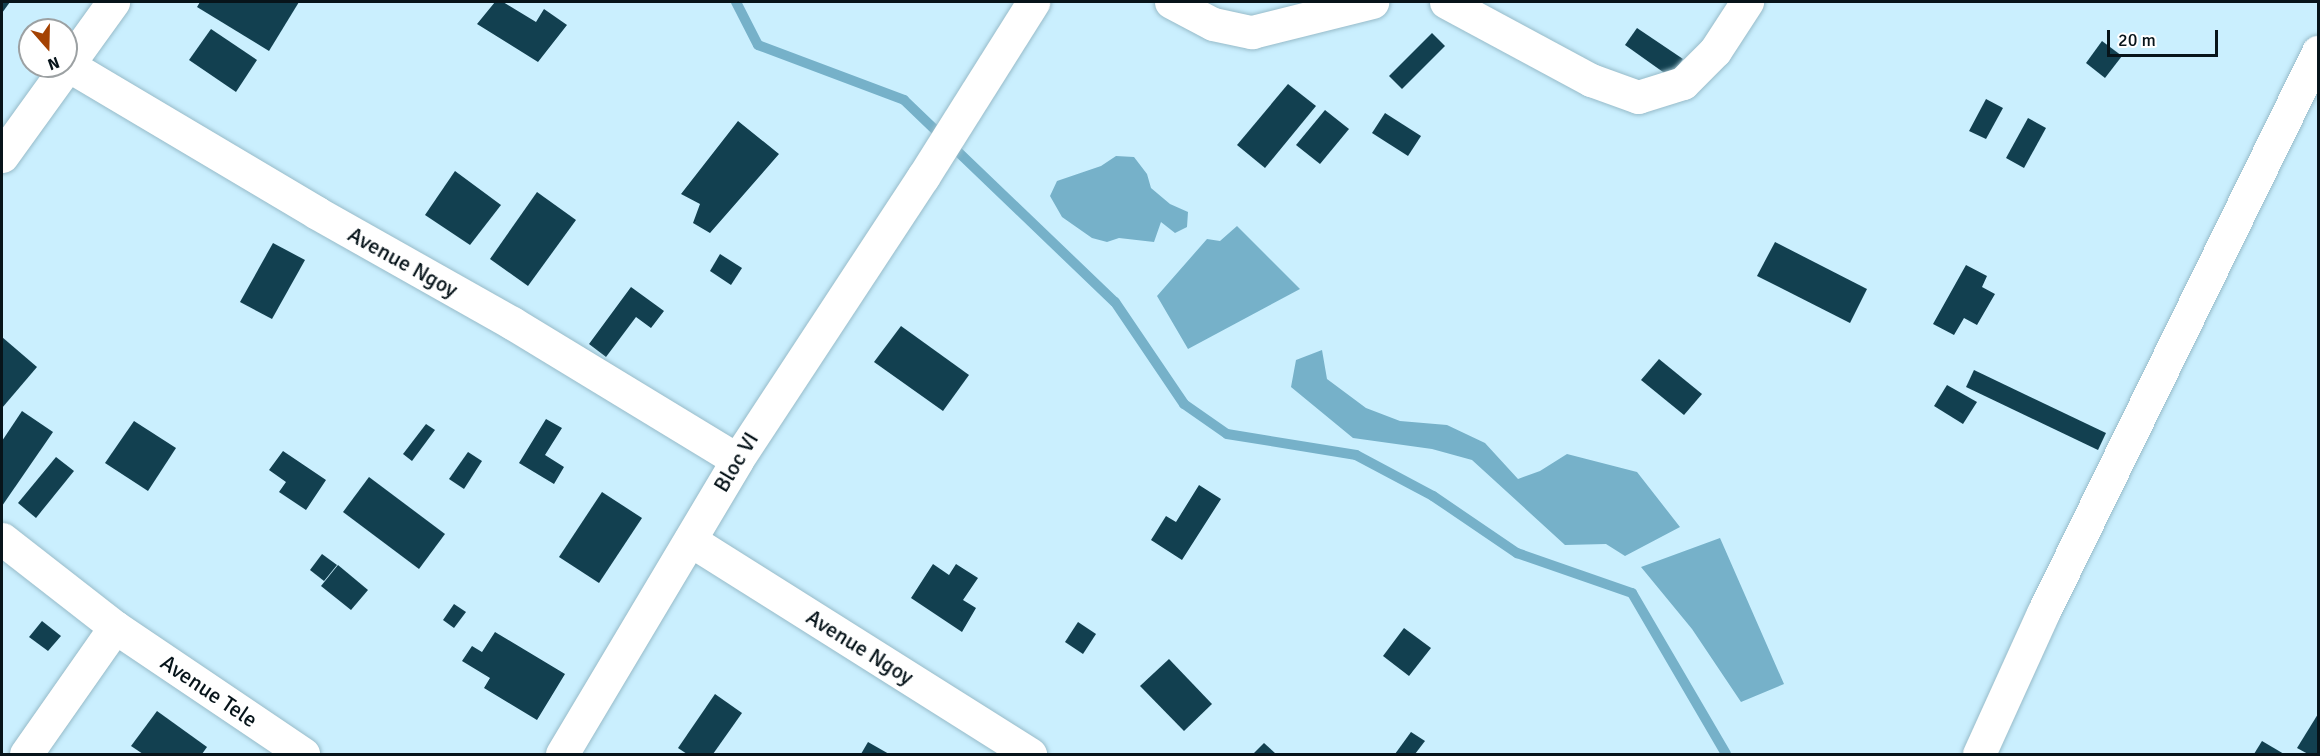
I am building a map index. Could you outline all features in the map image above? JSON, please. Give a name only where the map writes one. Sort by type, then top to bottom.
[{"type":"street","points":[[78,51],[113,2]]},
{"type":"street","name":"Bloc VI","points":[[562,754],[737,460],[923,177],[1033,2]]},
{"type":"street","points":[[1171,2],[1214,24],[1252,32],[1372,2]]},
{"type":"street","points":[[1446,2],[1591,80],[1638,97],[1683,83],[1715,51],[1748,2]]},
{"type":"street","points":[[1979,754],[2043,613],[2319,52]]},
{"type":"street","name":"Avenue Ngoy","points":[[78,71],[317,213],[512,323],[737,460]]},
{"type":"street","points":[[2,156],[59,78]]},
{"type":"street","name":"Avenue Tele","points":[[2,539],[115,627],[303,754]]},
{"type":"street","name":"Avenue Ngoy","points":[[690,540],[1030,754]]},
{"type":"street","points":[[26,754],[115,627]]},
{"type":"water","points":[[1116,156],[1134,157],[1147,174],[1151,188],[1170,204],[1188,212],[1187,227],[1175,233],[1161,222],[1154,242],[1119,238],[1107,242],[1092,238],[1062,217],[1050,196],[1057,181],[1101,166]]},
{"type":"water","points":[[1237,226],[1300,289],[1188,349],[1157,296],[1207,239],[1220,241]]},
{"type":"water","points":[[1322,350],[1327,379],[1366,408],[1400,421],[1447,425],[1485,443],[1518,479],[1540,471],[1567,454],[1637,472],[1680,527],[1625,556],[1606,544],[1565,545],[1472,460],[1432,449],[1353,438],[1291,387],[1296,360]]},
{"type":"water","points":[[1720,538],[1784,684],[1741,702],[1692,629],[1641,567]]},
{"type":"building","points":[[2,2],[10,2],[2,13]]},
{"type":"building","points":[[200,2],[299,2],[269,51],[197,7]]},
{"type":"building","points":[[495,2],[503,2],[536,22],[544,9],[567,25],[538,62],[477,24]]},
{"type":"building","points":[[1637,28],[1683,59],[1670,77],[1625,45]]},
{"type":"building","points":[[211,29],[257,60],[236,92],[189,60]]},
{"type":"building","points":[[1432,33],[1445,46],[1402,89],[1389,76]]},
{"type":"building","points":[[2102,41],[2122,56],[2105,78],[2086,63]]},
{"type":"building","points":[[1288,84],[1316,106],[1265,168],[1237,145]]},
{"type":"building","points":[[1986,99],[2003,108],[1986,139],[1969,131]]},
{"type":"building","points":[[1325,110],[1349,129],[1320,164],[1296,145]]},
{"type":"building","points":[[1385,113],[1421,136],[1408,156],[1372,133]]},
{"type":"building","points":[[2028,118],[2046,128],[2024,168],[2006,158]]},
{"type":"building","points":[[738,121],[779,154],[710,233],[693,223],[700,204],[681,194]]},
{"type":"building","points":[[455,171],[501,205],[470,245],[425,215]]},
{"type":"building","points":[[537,192],[576,220],[528,286],[490,259]]},
{"type":"building","points":[[1775,242],[1867,289],[1850,323],[1757,276]]},
{"type":"building","points":[[273,243],[305,260],[272,319],[240,302]]},
{"type":"building","points":[[720,254],[742,268],[731,285],[710,271]]},
{"type":"building","points":[[1966,265],[1987,276],[1982,287],[1995,294],[1977,325],[1964,318],[1954,335],[1933,324]]},
{"type":"building","points":[[631,287],[664,311],[651,328],[636,317],[606,357],[589,344]]},
{"type":"building","points":[[901,326],[969,375],[943,411],[874,362]]},
{"type":"building","points":[[2,337],[37,367],[2,408]]},
{"type":"building","points":[[1659,359],[1702,394],[1684,415],[1641,380]]},
{"type":"building","points":[[1974,370],[2106,433],[2098,450],[1966,387]]},
{"type":"building","points":[[1947,385],[1977,402],[1963,424],[1934,406]]},
{"type":"building","points":[[22,411],[53,432],[2,506],[2,441]]},
{"type":"building","points":[[546,419],[562,428],[545,455],[564,467],[554,484],[519,463]]},
{"type":"building","points":[[134,421],[176,448],[148,491],[105,463]]},
{"type":"building","points":[[426,424],[435,430],[412,461],[403,454]]},
{"type":"building","points":[[283,451],[326,480],[306,510],[279,492],[286,482],[269,470]]},
{"type":"building","points":[[468,452],[482,461],[464,489],[449,479]]},
{"type":"building","points":[[56,457],[74,471],[36,518],[18,503]]},
{"type":"building","points":[[369,477],[445,534],[419,569],[343,512]]},
{"type":"building","points":[[1199,485],[1221,499],[1182,560],[1151,540],[1166,516],[1176,522]]},
{"type":"building","points":[[602,492],[642,518],[599,583],[559,557]]},
{"type":"building","points":[[322,554],[337,565],[324,581],[310,570]]},
{"type":"building","points":[[933,564],[949,575],[956,564],[978,578],[963,600],[976,608],[962,632],[911,598]]},
{"type":"building","points":[[338,565],[368,590],[351,610],[321,586]]},
{"type":"building","points":[[454,604],[466,612],[454,628],[443,620]]},
{"type":"building","points":[[42,621],[61,636],[48,651],[29,637]]},
{"type":"building","points":[[1078,622],[1096,634],[1083,654],[1065,642]]},
{"type":"building","points":[[1404,628],[1431,648],[1409,676],[1383,656]]},
{"type":"building","points":[[495,632],[565,674],[537,720],[484,688],[490,678],[462,661],[472,646],[482,652]]},
{"type":"building","points":[[1169,659],[1212,704],[1184,731],[1140,686]]},
{"type":"building","points":[[715,694],[742,713],[713,754],[687,754],[678,748]]},
{"type":"building","points":[[157,711],[207,747],[202,754],[143,754],[131,746]]},
{"type":"building","points":[[2318,714],[2318,754],[2308,754],[2297,748]]},
{"type":"building","points":[[1411,732],[1425,741],[1415,754],[1395,754]]},
{"type":"building","points":[[2262,741],[2284,754],[2254,754]]},
{"type":"building","points":[[868,742],[889,754],[861,754]]},
{"type":"building","points":[[1264,743],[1276,754],[1253,754]]},
{"type":"waterway","points":[[736,2],[758,45],[904,100],[1115,302],[1184,404],[1227,434],[1356,455],[1433,496],[1517,553],[1632,593],[1726,754]]}]
